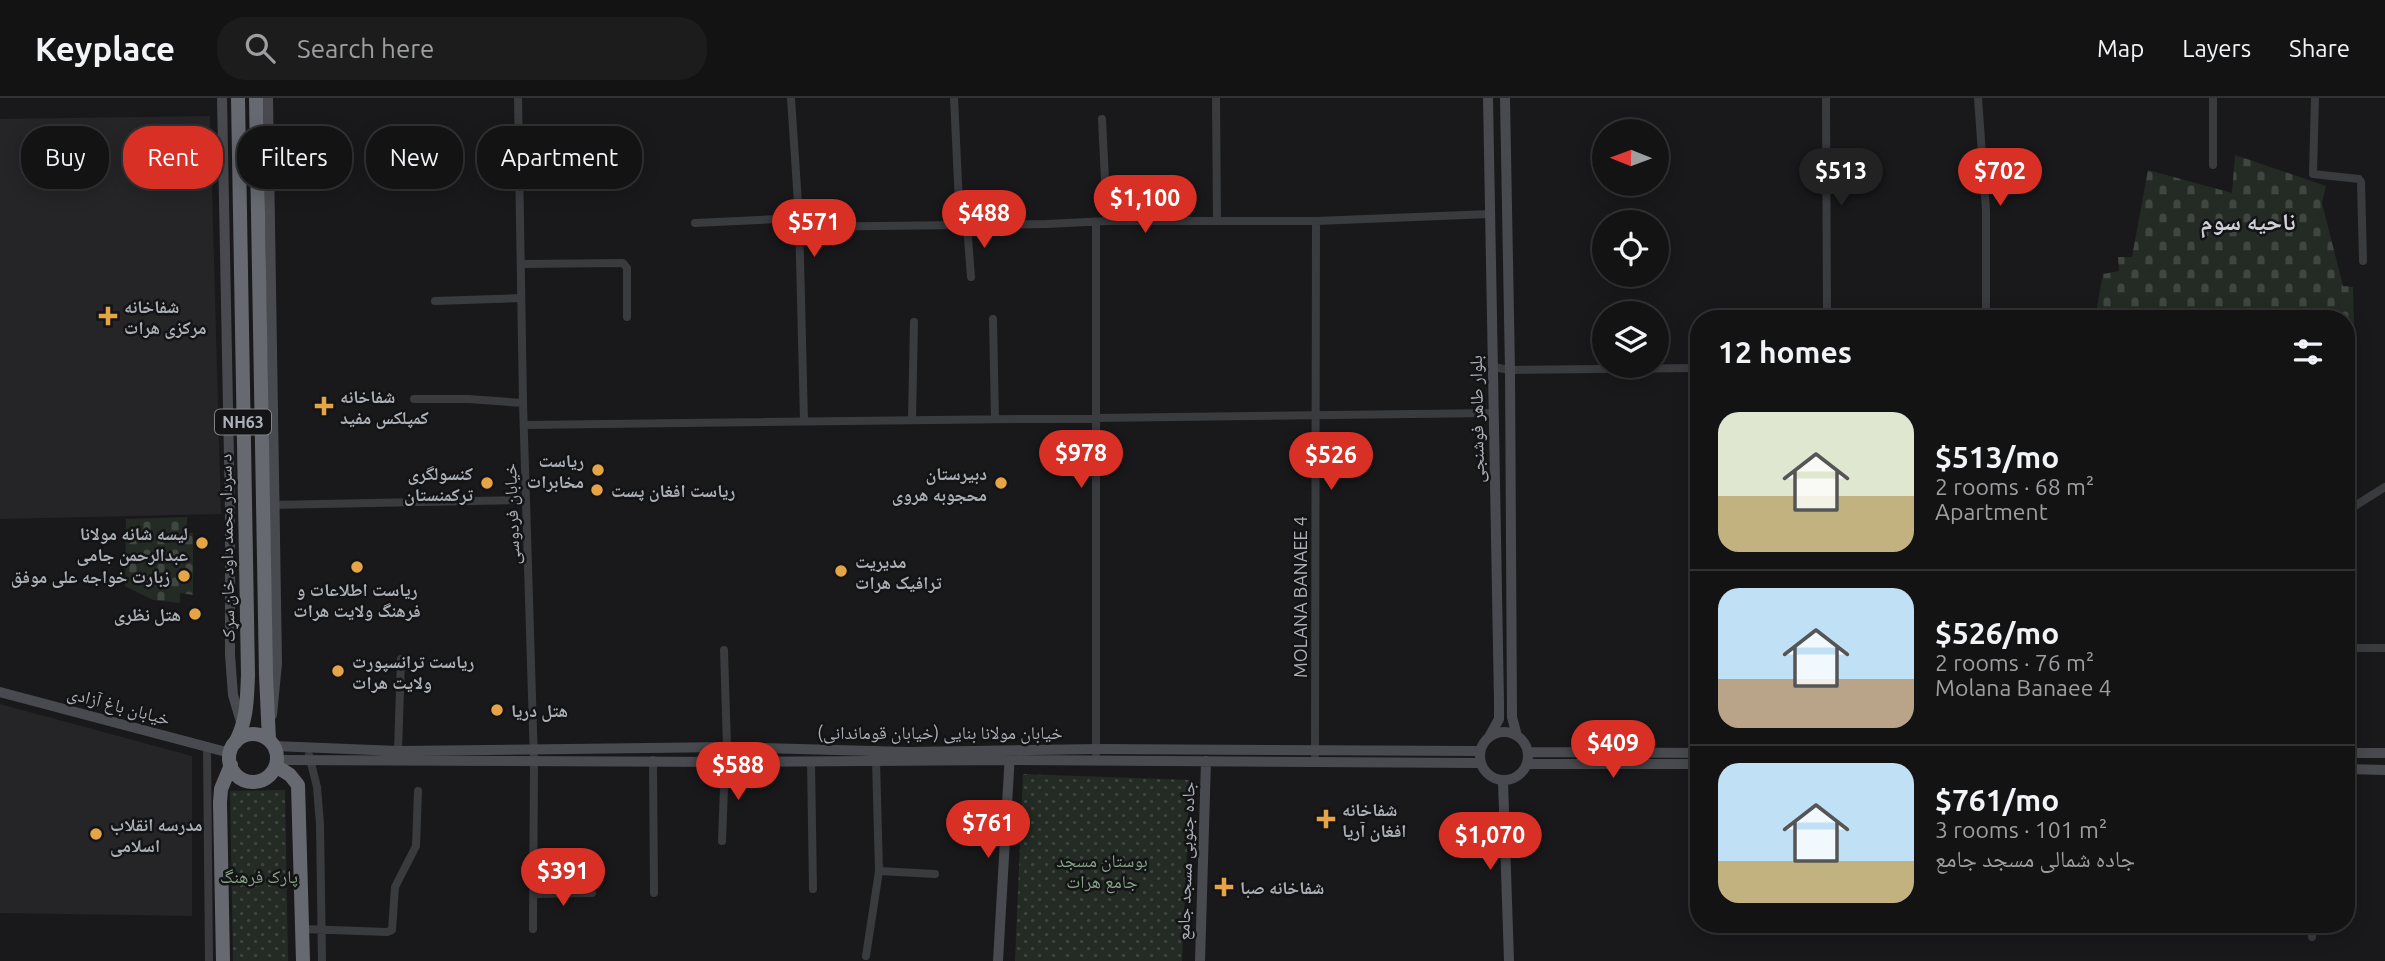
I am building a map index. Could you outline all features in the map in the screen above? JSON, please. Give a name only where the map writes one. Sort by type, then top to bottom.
[{"type":"highway","name":"د سردار محمد داود خان سړک","points":[[232,753],[243,727],[248,675],[238,98]]},
{"type":"highway","name":"NH63","points":[[256,98],[261,310],[270,505],[266,676],[273,748]]},
{"type":"highway","points":[[227,310],[261,310]]},
{"type":"highway","points":[[273,748],[268,776],[256,782],[238,776],[232,753],[245,735],[264,736],[273,748],[290,775],[298,785],[303,961]]},
{"type":"highway","name":"NH63","points":[[223,961],[220,802],[221,789],[232,753]]},
{"type":"street","points":[[222,98],[230,655],[233,695],[243,727]]},
{"type":"street","points":[[268,98],[268,126]]},
{"type":"street","name":"خیابان فردوسی","points":[[518,98],[523,403],[534,762],[533,929]]},
{"type":"street","points":[[791,98],[799,222],[804,421]]},
{"type":"street","points":[[954,98],[971,277]]},
{"type":"street","points":[[1216,98],[1217,220]]},
{"type":"street","name":"بلوار طاهر فوشنجی","points":[[1488,98],[1499,719],[1489,737]]},
{"type":"street","name":"بلوار طاهر فوشنجی","points":[[1506,98],[1512,717],[1517,736]]},
{"type":"street","points":[[1826,98],[1826,310]]},
{"type":"street","points":[[1978,98],[1986,210],[1986,310]]},
{"type":"street","points":[[2213,98],[2213,164]]},
{"type":"street","points":[[2315,98],[2314,174],[2359,179],[2361,182],[2362,261]]},
{"type":"street","points":[[1102,119],[1107,221]]},
{"type":"street","points":[[269,189],[270,505],[526,499]]},
{"type":"street","points":[[695,223],[964,225],[1107,221],[1316,221],[1490,214]]},
{"type":"street","name":"MOLANA BANAEE 4","points":[[1315,756],[1316,221]]},
{"type":"street","points":[[1095,762],[1096,222]]},
{"type":"street","points":[[521,264],[623,263],[626,268],[627,317]]},
{"type":"street","points":[[435,301],[522,298]]},
{"type":"street","points":[[993,319],[995,419]]},
{"type":"street","points":[[912,420],[914,322]]},
{"type":"street","points":[[1493,367],[1510,370],[1690,368]]},
{"type":"street","points":[[414,398],[523,403]]},
{"type":"street","points":[[524,425],[1494,413]]},
{"type":"street","points":[[2355,506],[2385,487]]},
{"type":"street","points":[[2355,648],[2385,648]]},
{"type":"street","points":[[724,650],[727,747]]},
{"type":"street","points":[[398,751],[401,659]]},
{"type":"street","name":"خیابان باغ آزادی","points":[[0,692],[232,753]]},
{"type":"street","points":[[1500,732],[1517,736],[1526,746],[1528,758],[1518,776],[1503,781],[1489,776],[1480,763],[1480,751],[1489,737],[1500,732]]},
{"type":"street","points":[[207,746],[209,961]]},
{"type":"street","points":[[305,747],[312,761],[320,824],[322,961]]},
{"type":"street","name":"خیابان مولانا بنایی (خیابان قوماندانی)","points":[[273,748],[398,751],[533,747],[727,747],[1009,755],[1095,762],[1206,761],[1480,751]]},
{"type":"street","name":"خیابان مولانا بنایی (خیابان قوماندانی)","points":[[273,748],[312,761],[811,761],[1009,755],[1097,749],[1480,763]]},
{"type":"street","points":[[2355,753],[2385,752]]},
{"type":"street","points":[[1528,758],[1690,753]]},
{"type":"street","points":[[998,961],[1009,755]]},
{"type":"street","points":[[1528,758],[1690,764]]},
{"type":"street","points":[[653,760],[654,893]]},
{"type":"street","points":[[866,956],[879,871],[876,760]]},
{"type":"street","points":[[811,761],[813,889]]},
{"type":"street","name":"جاده جنوبی مسجد جامع","points":[[1200,961],[1206,761]]},
{"type":"street","points":[[722,841],[725,762]]},
{"type":"street","points":[[2355,769],[2385,770]]},
{"type":"street","points":[[1503,781],[1509,961]]},
{"type":"street","points":[[303,929],[392,930],[395,887],[416,846],[418,791]]},
{"type":"street","points":[[879,871],[936,874]]},
{"type":"street","points":[[533,894],[592,893]]},
{"type":"shaded area","name":"شفاخانه مرکزی هرات","points":[[210,116],[210,126],[123,126],[123,189],[212,189],[221,514],[0,519],[0,119]]},
{"type":"shaded area","name":"مدرسه انقلاب اسلامی","points":[[0,704],[192,756],[192,916],[0,913]]},
{"type":"green space","points":[[2235,155],[2326,186],[2322,203],[2343,286],[2353,287],[2354,310],[2096,310],[2103,274],[2119,271],[2118,257],[2132,257],[2148,170],[2232,193]]},
{"type":"green space","points":[[187,517],[187,533],[193,533],[193,595],[180,593],[180,603],[153,600],[125,586],[126,519]]},
{"type":"green space","name":"بوستان مسجد جامع هرات","points":[[1023,774],[1190,780],[1182,961],[1015,961]]},
{"type":"green space","name":"پارک فرهنگ","points":[[285,790],[288,961],[233,961],[230,791]]},
{"type":"place","name":"شفاخانه مرکزی هرات","points":[[108,316]]},
{"type":"place","name":"شفاخانه کمپلکس مفید","points":[[324,406]]},
{"type":"place","name":"ریاست مخابرات","points":[[598,470]]},
{"type":"place","name":"کنسولگری ترکمنستان","points":[[487,483]]},
{"type":"place","name":"دبیرستان محجوبه هروی","points":[[1001,483]]},
{"type":"place","name":"ریاست افغان پست","points":[[597,490]]},
{"type":"place","name":"لیسه شانه مولانا عبدالرحمن جامی","points":[[202,543]]},
{"type":"place","name":"ریاست اطلاعات و فرهنگ ولایت هرات","points":[[357,567]]},
{"type":"place","name":"مدیریت ترافیک هرات","points":[[841,571]]},
{"type":"place","name":"زبارت خواجه علی موفق","points":[[184,576]]},
{"type":"place","name":"هتل نظری","points":[[195,614]]},
{"type":"place","name":"ریاست ترانسپورت ولایت هرات","points":[[338,671]]},
{"type":"place","name":"هتل دریا","points":[[497,710]]},
{"type":"place","name":"شفاخانه افغان آریا","points":[[1326,819]]},
{"type":"place","name":"مدرسه انقلاب اسلامی","points":[[96,834]]},
{"type":"place","name":"شفاخانه صبا","points":[[1224,887]]},
{"type":"district","name":"ناحیه سوم","points":[[2248,221]]}]
